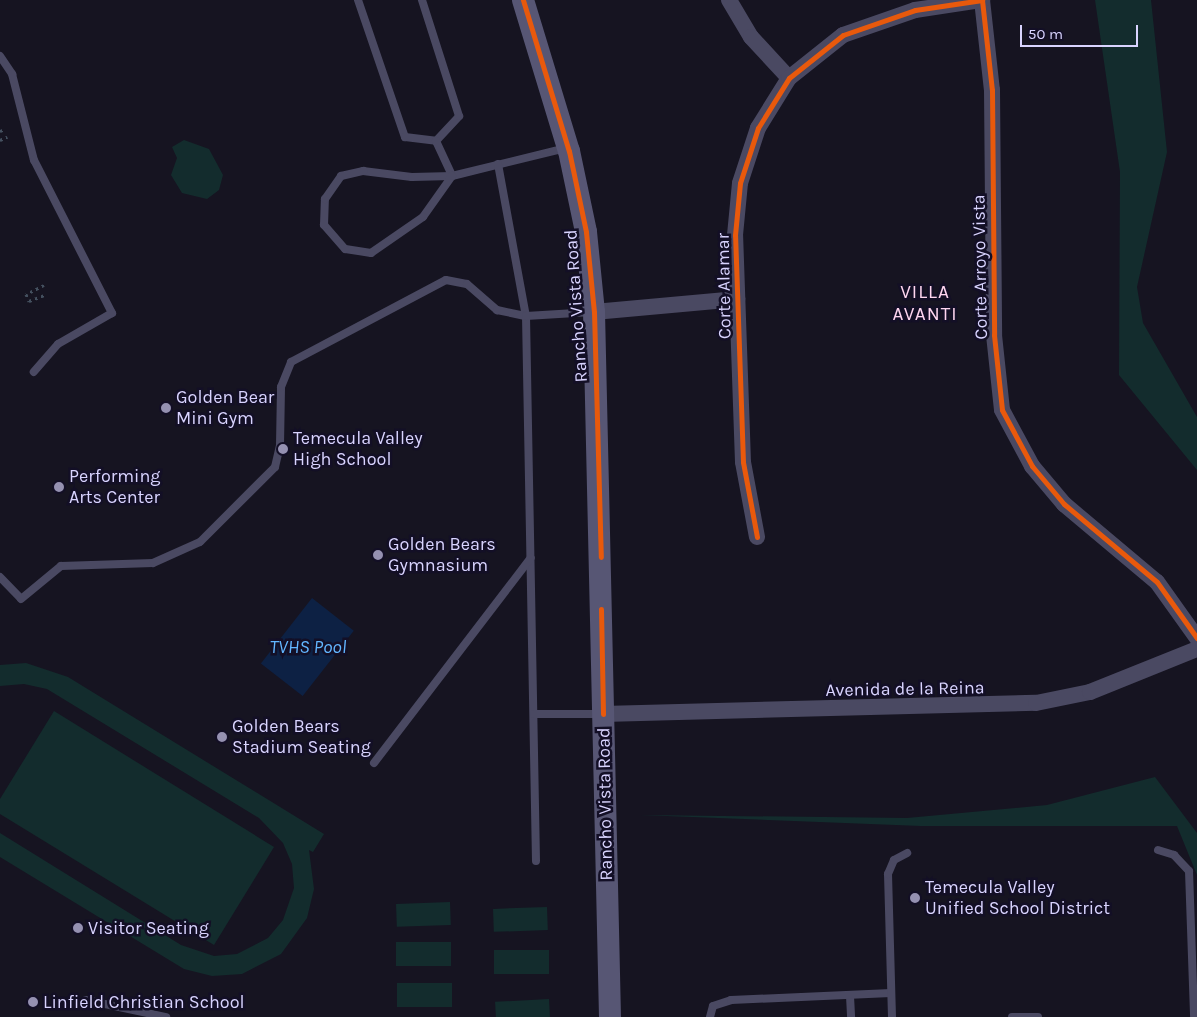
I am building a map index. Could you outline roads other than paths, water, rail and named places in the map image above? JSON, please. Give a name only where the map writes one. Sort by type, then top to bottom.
[{"type":"main road","name":"Rancho Vista Road","points":[[523,0],[568,147],[586,232],[594,312],[610,1017]]},
{"type":"street","points":[[729,0],[751,37],[789,78]]},
{"type":"street","name":"Corte Alamar","points":[[757,537],[744,462],[735,236],[740,183],[758,128],[789,78],[843,35],[915,10],[982,0]]},
{"type":"street","name":"Corte Arroyo Vista","points":[[982,0],[992,90],[994,334],[1002,410],[1032,466],[1064,504],[1157,582],[1197,638]]},
{"type":"street","points":[[594,312],[737,299]]},
{"type":"street","name":"Avenida de la Reina","points":[[603,714],[1036,703],[1090,692],[1197,649]]},
{"type":"lane","points":[[358,0],[405,137],[436,141]]},
{"type":"lane","points":[[422,0],[458,116],[436,141]]},
{"type":"lane","points":[[0,56],[12,74],[34,160],[112,313],[58,344],[34,372]]},
{"type":"lane","points":[[436,141],[452,176]]},
{"type":"lane","points":[[452,176],[423,216],[371,253],[346,250],[324,225],[325,200],[340,176],[363,171],[412,177],[452,176],[568,147]]},
{"type":"lane","points":[[498,164],[526,316],[536,861]]},
{"type":"lane","points":[[0,578],[21,599],[61,566],[153,563],[200,542],[275,467],[280,446],[281,387],[291,362],[446,280],[466,284],[497,310],[526,316],[594,312]]},
{"type":"lane","points":[[374,763],[531,558]]},
{"type":"lane","points":[[534,714],[603,714]]},
{"type":"lane","points":[[1158,850],[1174,855],[1189,871],[1194,1017]]},
{"type":"lane","points":[[892,1017],[888,874],[894,860],[908,853]]},
{"type":"lane","points":[[710,1017],[713,1006],[726,1001],[891,994]]},
{"type":"lane","points":[[850,996],[852,1017]]},
{"type":"lane","points":[[86,1000],[166,1017]]},
{"type":"lane","points":[[1012,1017],[1038,1017]]},
{"type":"water","name":"TVHS Pool","points":[[312,598],[354,631],[303,696],[261,663]]},
{"type":"place","name":"Golden Bear Mini Gym","points":[[166,408]]},
{"type":"place","name":"Temecula Valley High School","points":[[283,449]]},
{"type":"place","name":"Performing Arts Center","points":[[59,487]]},
{"type":"place","name":"Golden Bears Gymnasium","points":[[378,555]]},
{"type":"place","name":"Golden Bears Stadium Seating","points":[[222,737]]},
{"type":"place","name":"Temecula Valley Unified School District","points":[[915,898]]},
{"type":"place","name":"Visitor Seating","points":[[78,928]]},
{"type":"place","name":"Linfield Christian School","points":[[33,1002]]},
{"type":"district","name":"VILLA AVANTI","points":[[925,304]]}]
